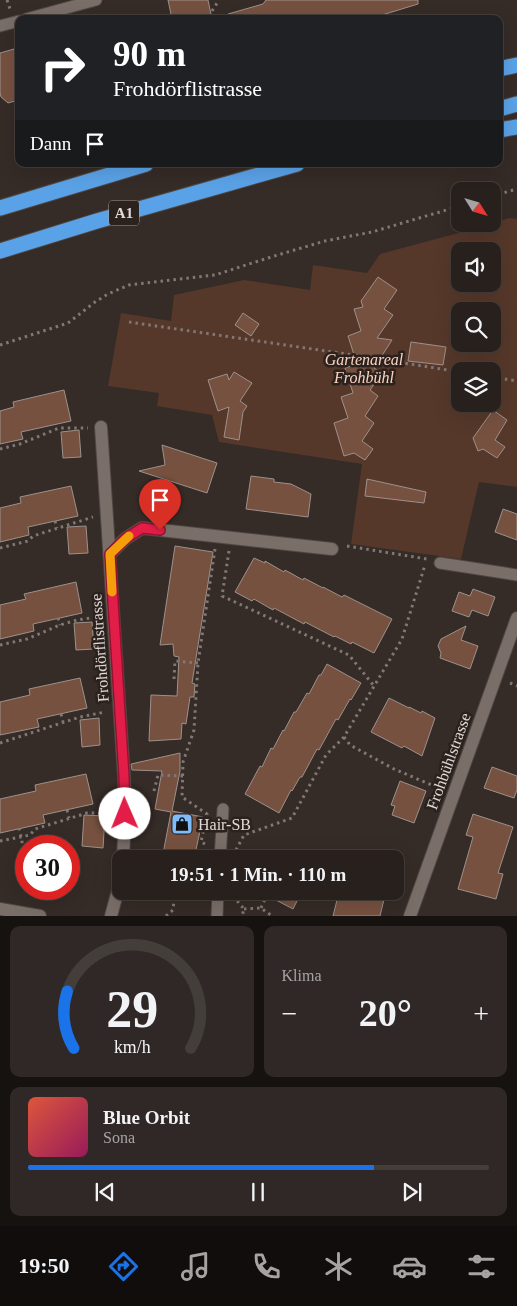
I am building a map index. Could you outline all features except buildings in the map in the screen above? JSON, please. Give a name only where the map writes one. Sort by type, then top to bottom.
[{"type":"highway","points":[[503,68],[517,64]]},
{"type":"highway","points":[[503,108],[517,104]]},
{"type":"highway","points":[[503,129],[517,126]]},
{"type":"highway","points":[[0,208],[136,167]]},
{"type":"highway","name":"A1","points":[[0,251],[97,220],[286,167]]},
{"type":"street","name":"Frohdörflistrasse","points":[[101,427],[124,776],[123,850]]},
{"type":"street","points":[[110,554],[125,539],[142,528],[332,549]]},
{"type":"street","name":"Frohbühlstrasse","points":[[410,916],[517,618]]},
{"type":"street","points":[[111,916],[115,900]]},
{"type":"street","points":[[0,909],[40,916]]},
{"type":"lane","points":[[41,15],[96,0]]},
{"type":"lane","points":[[0,26],[15,22]]},
{"type":"lane","points":[[440,563],[517,575]]},
{"type":"lane","points":[[221,850],[223,809]]},
{"type":"lane","points":[[217,916],[218,900]]},
{"type":"path","points":[[212,11],[219,0]]},
{"type":"path","points":[[501,193],[517,189]]},
{"type":"path","points":[[0,345],[68,323],[108,294],[130,285],[215,275],[271,256],[325,241],[372,232],[451,209]]},
{"type":"path","points":[[129,322],[451,371]]},
{"type":"path","points":[[501,379],[517,381]]},
{"type":"path","points":[[46,426],[49,432]]},
{"type":"path","points":[[1,447],[20,444],[59,428],[101,427]]},
{"type":"path","points":[[0,541],[1,547],[28,541],[33,536],[106,513]]},
{"type":"path","points":[[55,521],[57,528]]},
{"type":"path","points":[[204,850],[205,843],[202,842],[207,814],[182,797],[183,762],[194,730],[198,663],[216,536]]},
{"type":"path","points":[[232,538],[222,596],[349,655],[374,686]]},
{"type":"path","points":[[332,549],[339,544],[432,559],[440,563]]},
{"type":"path","points":[[236,850],[244,835],[292,818],[326,755],[344,737],[402,639],[424,566],[428,563],[440,563]]},
{"type":"path","points":[[0,645],[27,638],[77,620],[114,615]]},
{"type":"path","points":[[58,618],[60,625]]},
{"type":"path","points":[[6,638],[7,643]]},
{"type":"path","points":[[174,679],[175,661],[198,663]]},
{"type":"path","points":[[0,743],[80,717],[119,710]]},
{"type":"path","points":[[61,714],[63,722]]},
{"type":"path","points":[[13,732],[15,738]]},
{"type":"path","points":[[344,737],[350,745],[394,769],[454,795]]},
{"type":"path","points":[[154,791],[158,775],[183,776]]},
{"type":"path","points":[[67,810],[69,818]]},
{"type":"path","points":[[30,835],[35,829],[87,813],[125,814]]},
{"type":"path","points":[[19,828],[21,835]]},
{"type":"path","points":[[0,841],[15,837]]},
{"type":"path","points":[[166,916],[173,910],[175,900]]},
{"type":"path","points":[[237,900],[244,909]]},
{"type":"path","points":[[261,908],[265,900]]},
{"type":"path","points":[[244,909],[261,908],[272,916]]},
{"type":"path","points":[[242,916],[244,909]]},
{"type":"green space","name":"Gartenareal Frohbühl","points":[[509,218],[517,219],[517,487],[479,482],[461,559],[351,544],[362,464],[219,442],[212,415],[157,406],[159,393],[108,386],[121,313],[171,321],[174,295],[244,280],[310,290],[313,265],[367,273],[380,254],[462,232],[501,232],[501,221]]},
{"type":"slow traffic","points":[[112,592],[110,554],[129,536]]},
{"type":"place","name":"Hair-SB","points":[[182,824]]},
{"type":"route","points":[[125,814],[110,554],[125,539],[142,528],[160,530]]}]
